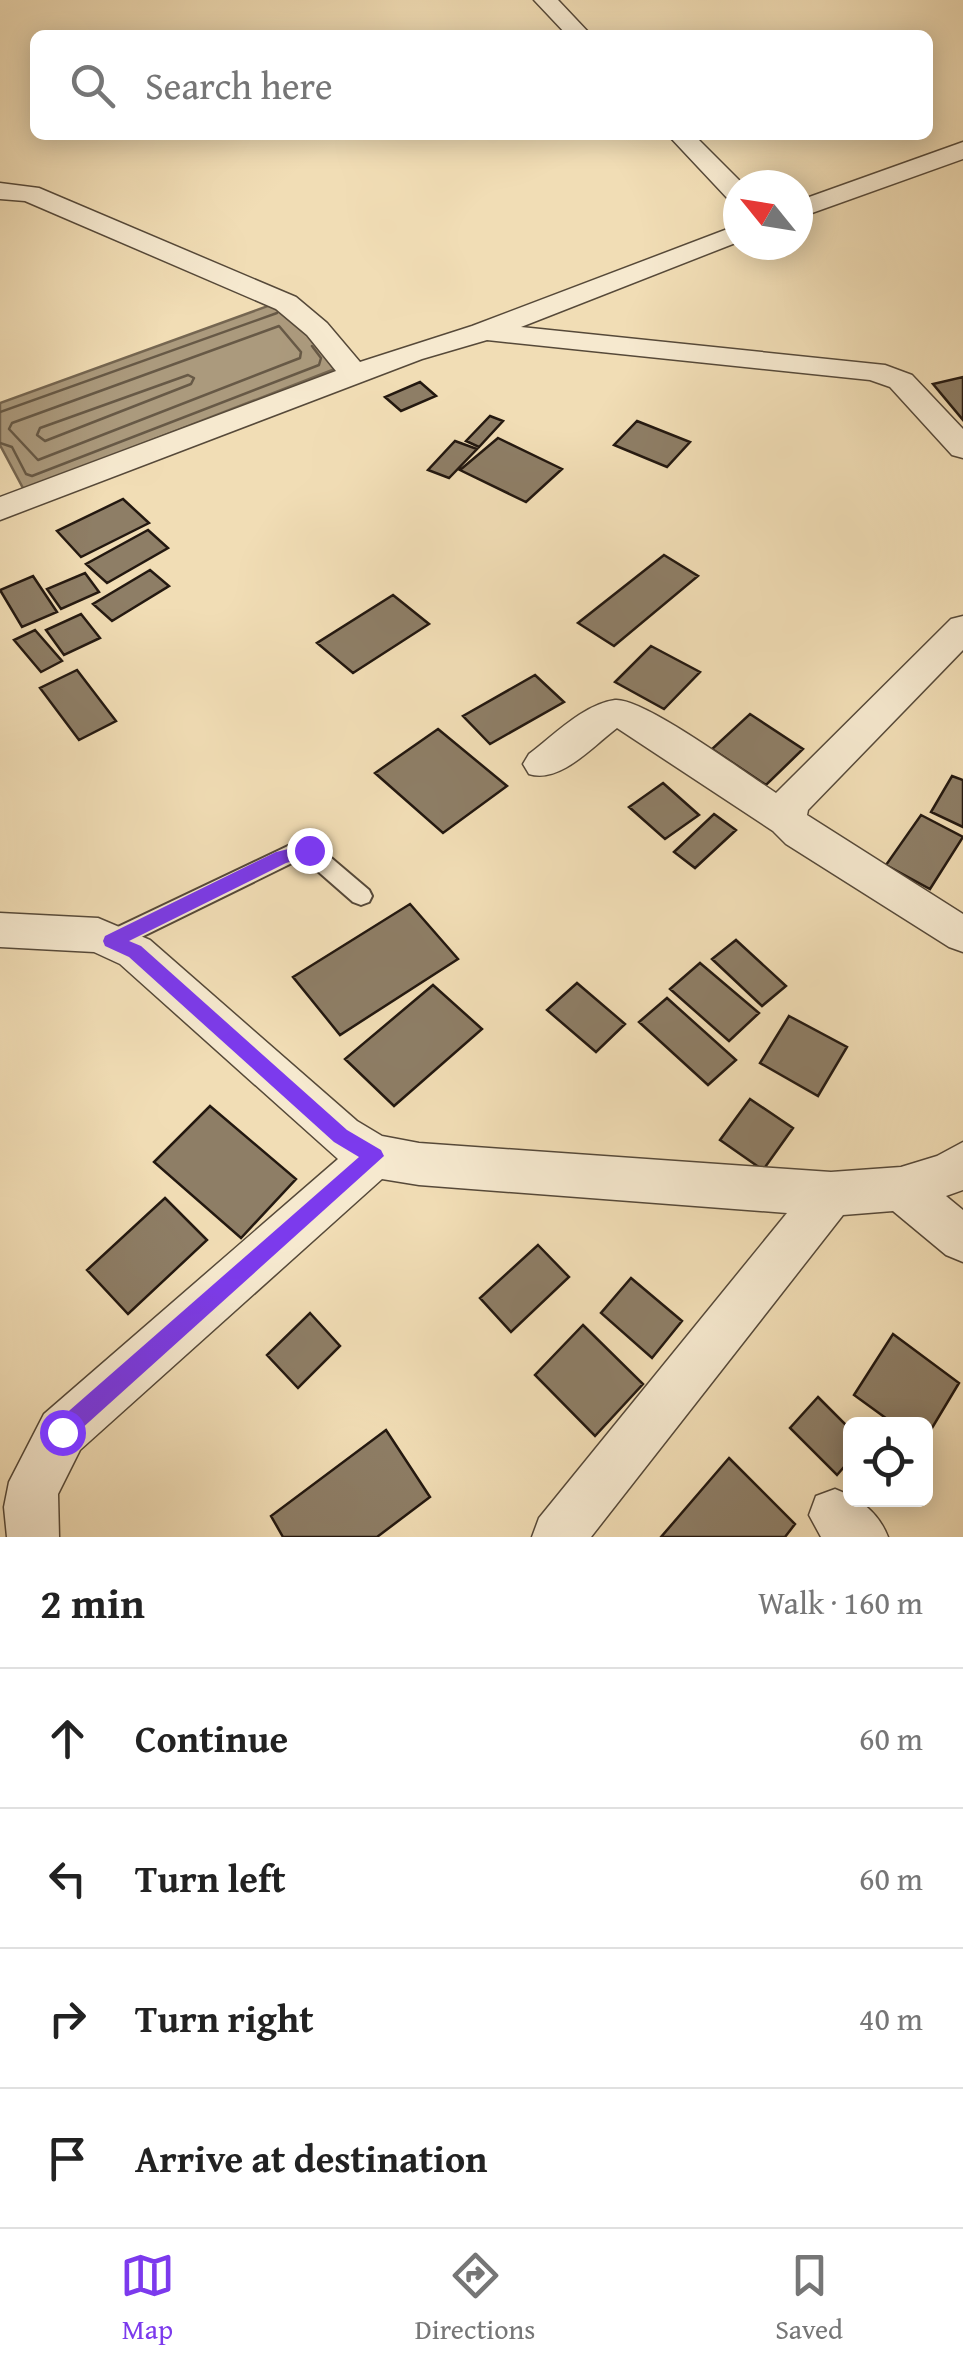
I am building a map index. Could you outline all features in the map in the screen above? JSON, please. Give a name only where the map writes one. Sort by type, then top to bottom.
[{"type":"street","points":[[545,0],[575,30]]},
{"type":"street","points":[[685,140],[723,179]]},
{"type":"street","points":[[813,205],[963,150]]},
{"type":"street","points":[[0,191],[30,194],[286,303],[317,328],[356,377]]},
{"type":"street","points":[[0,510],[723,239]]},
{"type":"street","points":[[482,332],[875,371],[901,381],[963,448]]},
{"type":"street","points":[[787,820],[790,804],[963,628]]},
{"type":"street","points":[[542,764],[607,716],[618,713],[640,723],[787,820],[800,833],[963,935]]},
{"type":"street","points":[[0,930],[64,930],[112,941],[135,952],[340,1136],[374,1156],[419,1164],[831,1194],[901,1190],[950,1174],[963,1163]]},
{"type":"street","points":[[33,1537],[28,1510],[36,1470],[62,1432],[374,1156]]},
{"type":"street","points":[[901,1190],[963,1239]]},
{"type":"street","points":[[558,1537],[831,1194]]},
{"type":"lane","points":[[112,941],[295,852],[309,850],[361,896]]},
{"type":"water","points":[[290,298],[340,367],[24,490],[0,445],[0,403]]},
{"type":"building","points":[[963,377],[963,420],[933,384]]},
{"type":"building","points":[[420,382],[436,396],[401,411],[385,397]]},
{"type":"building","points":[[490,416],[503,421],[479,447],[466,441]]},
{"type":"building","points":[[637,421],[690,442],[667,467],[614,445]]},
{"type":"building","points":[[498,438],[562,469],[526,502],[460,470]]},
{"type":"building","points":[[455,441],[477,449],[449,478],[428,470]]},
{"type":"building","points":[[123,499],[149,523],[81,557],[57,531]]},
{"type":"building","points":[[148,530],[168,548],[107,583],[86,564]]},
{"type":"building","points":[[664,555],[698,576],[614,646],[578,623]]},
{"type":"building","points":[[150,570],[169,586],[112,621],[93,604]]},
{"type":"building","points":[[85,573],[99,592],[61,609],[47,589]]},
{"type":"building","points":[[33,576],[57,612],[22,627],[0,590]]},
{"type":"building","points":[[393,595],[429,624],[353,673],[317,643]]},
{"type":"building","points":[[81,614],[100,638],[64,655],[46,630]]},
{"type":"building","points":[[35,630],[62,661],[41,672],[14,640]]},
{"type":"building","points":[[651,646],[700,672],[664,709],[615,682]]},
{"type":"building","points":[[77,670],[116,721],[79,740],[40,688]]},
{"type":"building","points":[[535,675],[564,702],[490,744],[463,716]]},
{"type":"building","points":[[750,714],[803,749],[766,785],[712,749]]},
{"type":"building","points":[[438,729],[507,786],[443,833],[375,773]]},
{"type":"building","points":[[952,776],[963,780],[963,827],[931,812]]},
{"type":"building","points":[[663,783],[699,815],[665,839],[629,807]]},
{"type":"building","points":[[714,814],[736,830],[695,868],[674,852]]},
{"type":"building","points":[[921,815],[963,837],[930,889],[886,865]]},
{"type":"building","points":[[410,904],[458,959],[340,1035],[293,977]]},
{"type":"building","points":[[736,940],[786,986],[762,1006],[712,959]]},
{"type":"building","points":[[700,963],[759,1013],[729,1041],[670,989]]},
{"type":"building","points":[[577,983],[625,1024],[596,1052],[547,1010]]},
{"type":"building","points":[[433,985],[482,1029],[394,1106],[345,1059]]},
{"type":"building","points":[[667,998],[736,1060],[708,1085],[639,1022]]},
{"type":"building","points":[[789,1016],[847,1047],[818,1096],[760,1063]]},
{"type":"building","points":[[750,1099],[793,1128],[763,1170],[720,1140]]},
{"type":"building","points":[[210,1106],[296,1179],[241,1238],[154,1162]]},
{"type":"building","points":[[165,1198],[207,1240],[128,1314],[87,1270]]},
{"type":"building","points":[[538,1245],[569,1277],[511,1332],[480,1298]]},
{"type":"building","points":[[631,1278],[682,1321],[652,1358],[601,1313]]},
{"type":"building","points":[[310,1313],[340,1346],[298,1388],[267,1355]]},
{"type":"building","points":[[583,1325],[643,1384],[595,1436],[535,1375]]},
{"type":"building","points":[[893,1334],[959,1383],[933,1426],[933,1417],[884,1417],[854,1395]]},
{"type":"building","points":[[818,1397],[843,1422],[843,1468],[837,1475],[790,1428]]},
{"type":"building","points":[[386,1430],[430,1497],[377,1537],[283,1537],[271,1516]]},
{"type":"building","points":[[729,1458],[795,1524],[785,1537],[661,1537]]},
{"type":"route","points":[[62,1432],[374,1156],[340,1136],[135,952],[112,941],[282,857],[309,850]]}]
